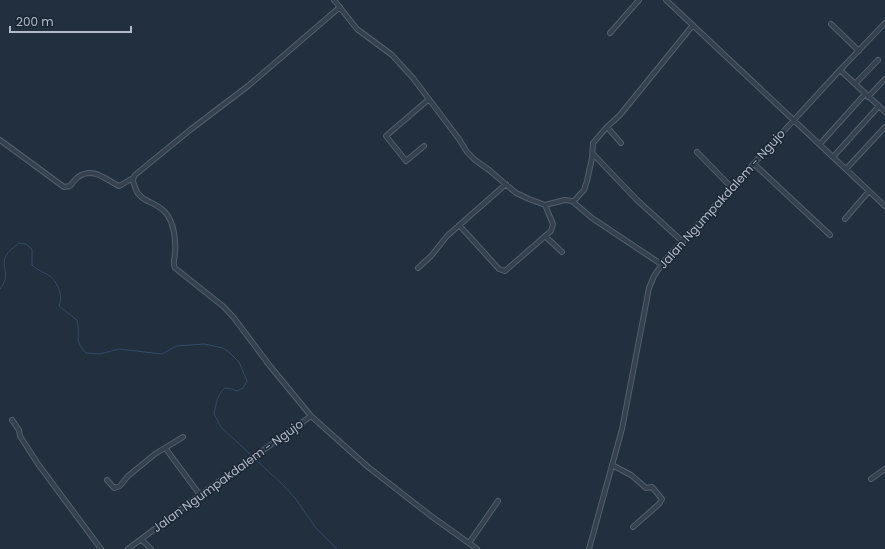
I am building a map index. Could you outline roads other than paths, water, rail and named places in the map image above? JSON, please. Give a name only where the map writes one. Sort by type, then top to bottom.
[{"type":"street","points":[[334,0],[357,29],[392,55],[413,78],[471,157],[516,193],[545,205],[564,200],[574,202],[592,218],[661,264]]},
{"type":"street","points":[[610,33],[639,0]]},
{"type":"street","points":[[666,0],[885,206]]},
{"type":"street","points":[[0,140],[64,187],[70,186],[78,177],[91,173],[98,173],[119,186],[133,178],[190,130],[248,86],[340,8]]},
{"type":"street","name":"Jalan Ngumpakdalem - Ngujo","points":[[590,548],[622,429],[649,288],[654,276],[661,264],[885,23]]},
{"type":"street","points":[[830,24],[859,51]]},
{"type":"street","points":[[574,202],[586,186],[593,154],[593,142],[620,115],[693,25]]},
{"type":"street","points":[[855,84],[878,60]]},
{"type":"street","points":[[840,70],[885,112]]},
{"type":"street","points":[[820,144],[866,95],[885,79]]},
{"type":"street","points":[[424,146],[406,161],[386,136],[429,100]]},
{"type":"street","points":[[832,156],[878,106]]},
{"type":"street","points":[[607,127],[621,143]]},
{"type":"street","points":[[846,169],[885,127]]},
{"type":"street","points":[[697,152],[732,188]]},
{"type":"street","points":[[593,154],[637,200],[683,242]]},
{"type":"street","points":[[754,164],[830,235]]},
{"type":"street","points":[[133,178],[135,189],[140,197],[164,211],[169,219],[176,244],[173,264],[175,268],[224,307],[311,416]]},
{"type":"street","points":[[418,268],[431,256],[447,236],[506,184]]},
{"type":"street","points":[[844,219],[869,191]]},
{"type":"street","points":[[459,225],[502,271],[505,271],[553,228],[553,224],[545,205]]},
{"type":"street","points":[[545,236],[562,252]]},
{"type":"street","name":"Jalan Ngumpakdalem - Ngujo","points":[[128,549],[142,540],[200,495],[311,416],[368,467],[431,516],[478,549]]},
{"type":"street","points":[[12,420],[19,430],[20,436],[38,464],[101,549]]},
{"type":"street","points":[[107,480],[114,488],[120,486],[128,476],[155,454],[166,449],[183,437]]},
{"type":"street","points":[[166,449],[200,495]]},
{"type":"street","points":[[612,465],[627,473],[646,488],[652,487],[662,499],[659,504],[633,527]]},
{"type":"street","points":[[871,479],[885,470]]},
{"type":"street","points":[[469,543],[498,501]]},
{"type":"street","points":[[142,540],[150,549]]},
{"type":"waterway","points":[[0,289],[6,275],[4,264],[7,254],[19,243],[26,244],[32,249],[32,265],[51,277],[58,287],[61,298],[59,306],[77,320],[78,341],[86,353],[100,354],[119,349],[162,354],[176,346],[204,344],[223,348],[239,362],[247,381],[243,388],[237,391],[225,388],[222,390],[217,400],[214,414],[221,427],[252,456]]},
{"type":"waterway","points":[[254,458],[295,498],[316,528],[337,549]]}]
